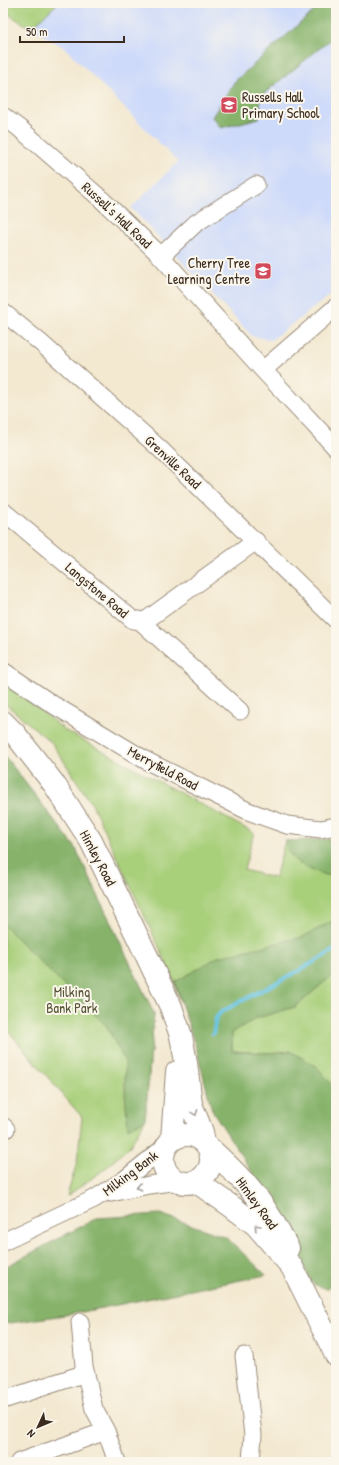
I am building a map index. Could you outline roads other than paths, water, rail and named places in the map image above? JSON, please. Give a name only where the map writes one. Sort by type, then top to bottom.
[{"type":"main road","name":"Himley Road","points":[[3,722],[15,734],[54,784],[91,841],[171,1007],[181,1036],[191,1104],[206,1145],[233,1170],[270,1216],[288,1248],[292,1267]]},
{"type":"main road","name":"Himley Road","points":[[169,1142],[178,1076],[171,1007]]},
{"type":"main road","points":[[182,1135],[190,1135],[199,1138],[206,1145],[211,1156],[208,1170],[202,1178],[187,1181],[170,1177],[164,1168],[162,1161],[163,1154],[169,1142],[182,1135]]},
{"type":"main road","name":"Himley Road","points":[[187,1181],[231,1206],[256,1225],[292,1267],[336,1355]]},
{"type":"street","name":"Russell's Hall Road","points":[[3,116],[100,198],[161,256],[263,370],[336,448]]},
{"type":"street","points":[[161,256],[196,224],[256,185]]},
{"type":"street","points":[[263,370],[336,307]]},
{"type":"street","name":"Grenville Road","points":[[3,312],[41,343],[158,447],[336,620]]},
{"type":"street","name":"Langstone Road","points":[[3,511],[133,620],[145,621],[256,541]]},
{"type":"street","points":[[139,620],[240,711]]},
{"type":"street","name":"Merryfield Road","points":[[3,671],[52,704],[147,761],[248,811],[287,825],[321,829],[336,826]]},
{"type":"street","name":"Milking Bank","points":[[94,1200],[124,1180],[169,1142]]},
{"type":"street","name":"Milking Bank","points":[[3,1242],[94,1200],[116,1192],[149,1185],[187,1181]]},
{"type":"street","points":[[80,1322],[86,1373],[94,1409],[106,1431],[117,1462]]},
{"type":"street","points":[[244,1356],[253,1435],[251,1462]]},
{"type":"street","points":[[3,1400],[86,1373]]},
{"type":"street","points":[[19,1462],[106,1431]]},
{"type":"waterway","points":[[213,1034],[216,1018],[221,1012],[302,969],[336,949]]},
{"type":"place","name":"Russells Hall Primary School","points":[[229,105]]},
{"type":"place","name":"Cherry Tree Learning Centre","points":[[263,271]]},
{"type":"park label","name":"Milking Bank Park","points":[[72,1000]]}]
